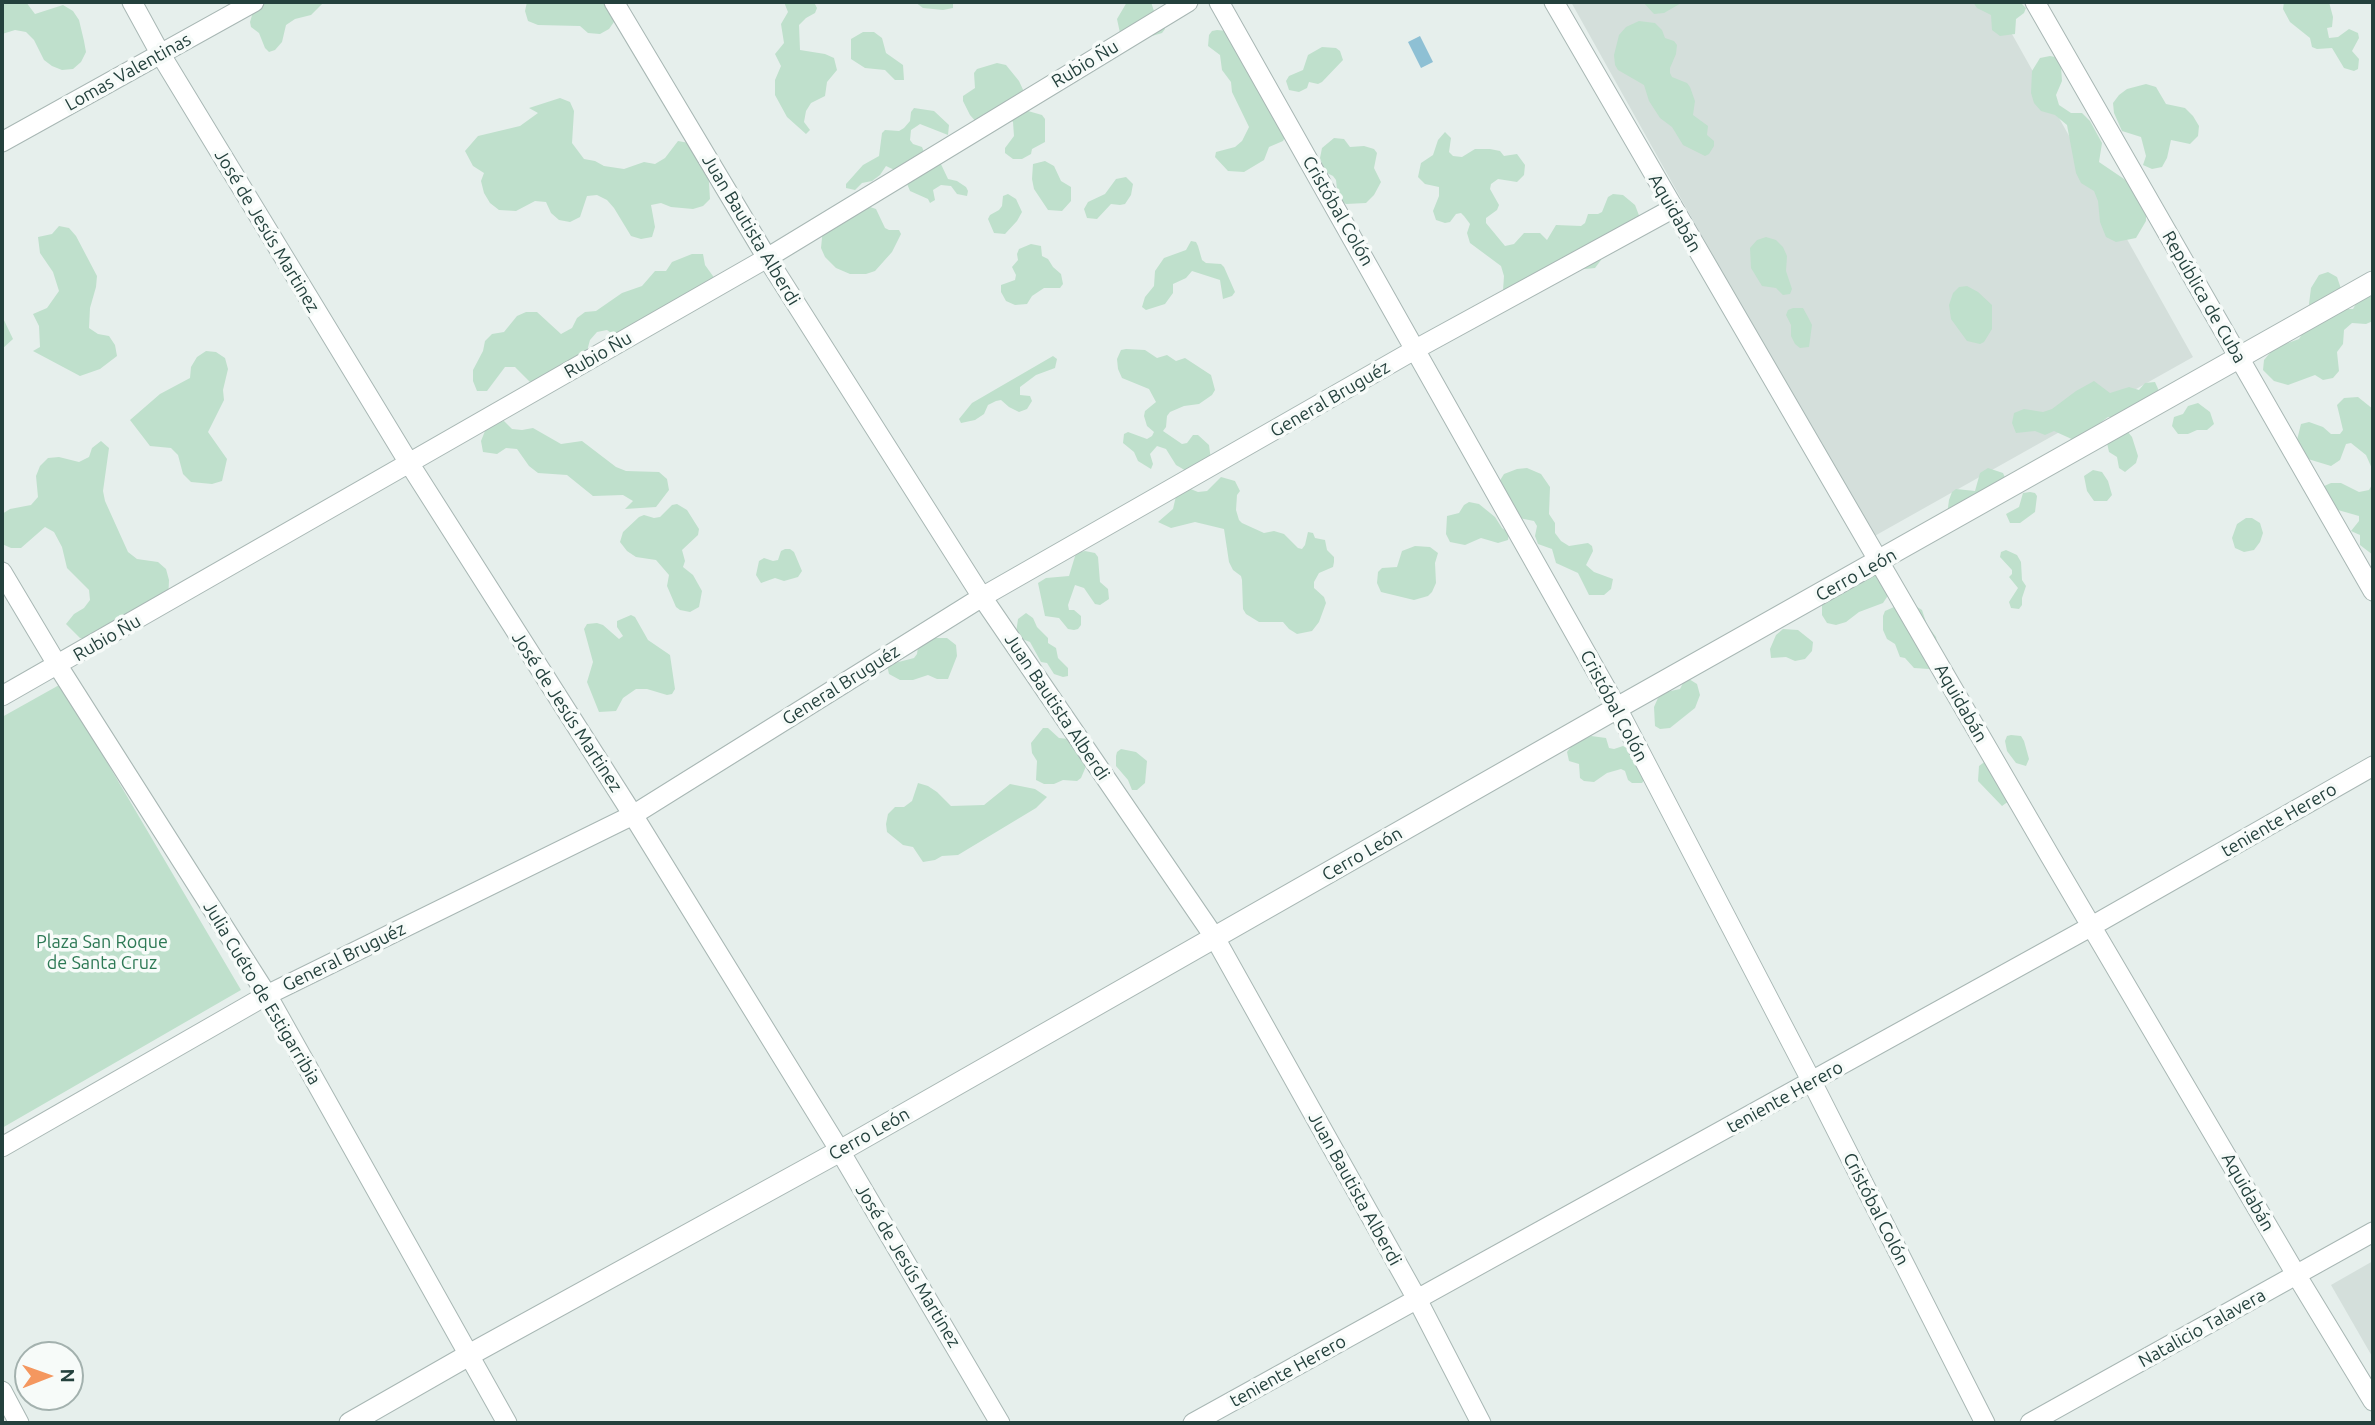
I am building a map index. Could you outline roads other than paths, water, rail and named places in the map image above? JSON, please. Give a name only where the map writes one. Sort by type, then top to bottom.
[{"type":"street","name":"José de Jesús Martinez","points":[[132,2],[160,55],[409,463],[633,814],[840,1151],[1000,1423]]},
{"type":"street","name":"Lomas Valentinas","points":[[2,142],[254,2]]},
{"type":"street","name":"Juan Bautista Alberdi","points":[[614,2],[767,258],[982,597],[1215,938],[1417,1299],[1481,1423]]},
{"type":"street","name":"Rubio Ñu","points":[[2,696],[767,258],[1188,2]]},
{"type":"street","name":"Cristóbal Colón","points":[[1219,2],[1617,708],[1812,1082],[1985,1423]]},
{"type":"street","name":"Aquidabán","points":[[1554,2],[1672,209],[2297,1276],[2373,1401]]},
{"type":"street","name":"República de Cuba","points":[[2039,3],[2373,591]]},
{"type":"street","name":"General Bruguéz","points":[[2,1147],[267,995],[633,814],[982,597],[1416,349],[1672,209]]},
{"type":"street","name":"Cerro León","points":[[350,1423],[469,1354],[840,1151],[1617,708],[2373,282]]},
{"type":"street","name":"Julia Cuéto de Estigarribia","points":[[2,572],[58,666],[267,995],[508,1423]]},
{"type":"street","name":"teniente Herero","points":[[1193,1423],[1812,1082],[2373,766]]},
{"type":"street","name":"Natalicio Talavera","points":[[2030,1423],[2373,1232]]},
{"type":"street","points":[[2,1391],[19,1423]]},
{"type":"water","points":[[1420,36],[1433,62],[1421,68],[1408,42]]},
{"type":"park label","name":"Plaza San Roque de Santa Cruz","points":[[102,952]]}]
